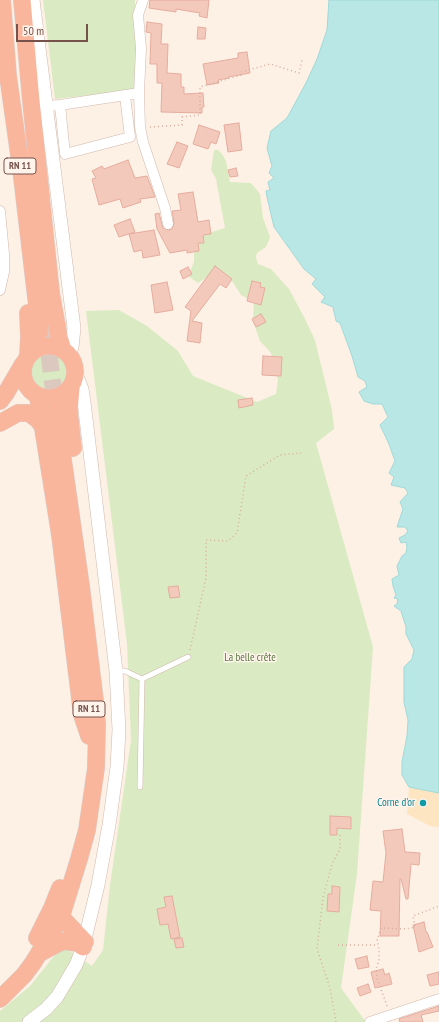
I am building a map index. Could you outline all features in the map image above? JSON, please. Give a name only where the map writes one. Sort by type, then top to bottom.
[{"type":"highway","name":"RN 11","points":[[2,0],[8,76],[43,331],[19,105],[12,0]]},
{"type":"highway","points":[[22,0],[51,293],[59,337],[70,366],[71,431],[97,622],[104,690],[104,716],[93,739]]},
{"type":"highway","points":[[0,67],[27,306],[29,337],[26,359],[22,370],[23,378],[26,386],[35,394],[47,399],[56,398],[64,394],[70,366],[56,347],[41,347],[34,350],[26,359],[0,401]]},
{"type":"highway","points":[[0,423],[35,394]]},
{"type":"highway","points":[[35,394],[44,429],[60,535],[81,711],[85,727],[93,739]]},
{"type":"highway","name":"RN 11","points":[[0,999],[24,975],[62,917],[79,859],[93,789],[93,739],[53,411]]},
{"type":"highway","points":[[0,423],[18,413],[29,413],[38,420],[44,429]]},
{"type":"highway","name":"RN 11","points":[[0,987],[26,957],[52,908],[63,880],[71,856],[93,739]]},
{"type":"highway","points":[[63,880],[63,891],[60,903],[62,917],[84,944]]},
{"type":"highway","points":[[39,954],[65,941],[84,944]]},
{"type":"street","points":[[29,1022],[46,1009],[57,997],[76,965],[84,944],[98,885],[109,825],[116,774],[119,730],[116,671],[84,402],[82,389],[70,366],[74,328],[33,0]]},
{"type":"street","points":[[143,0],[138,15],[141,48],[139,93],[140,127],[143,142],[165,208],[168,224]]},
{"type":"street","points":[[46,106],[139,93]]},
{"type":"street","points":[[60,105],[65,154],[130,137],[125,96]]},
{"type":"street","points":[[0,211],[4,272],[0,290]]},
{"type":"street","points":[[370,1022],[439,999]]},
{"type":"lane","points":[[142,679],[188,657]]},
{"type":"lane","points":[[116,671],[125,671],[142,679]]},
{"type":"lane","points":[[140,787],[142,679]]},
{"type":"path","points":[[140,127],[182,125],[182,117],[200,115],[200,87],[241,74],[241,72],[270,64],[299,73],[302,60]]},
{"type":"path","points":[[188,657],[206,578],[206,540],[228,541],[237,533],[246,476],[280,455],[301,453]]},
{"type":"path","points":[[336,1022],[330,988],[317,949],[323,898],[332,864],[340,850],[340,835]]},
{"type":"path","points":[[390,1015],[376,978],[376,969],[379,960],[377,941],[381,928],[404,929],[415,927],[413,916],[439,906]]},
{"type":"path","points":[[338,945],[378,945]]},
{"type":"green space","points":[[43,0],[135,0],[138,90],[55,99]]},
{"type":"green space","name":"La belle crête","points":[[214,150],[218,150],[226,161],[230,182],[251,183],[260,194],[263,218],[270,237],[266,247],[257,253],[256,257],[258,264],[271,269],[289,289],[304,317],[315,340],[332,410],[334,429],[316,443],[373,647],[357,874],[341,988],[366,1022],[0,1022],[0,1011],[30,986],[62,946],[92,966],[103,950],[110,885],[131,740],[127,644],[86,311],[119,310],[147,326],[178,351],[193,376],[257,402],[276,394],[278,380],[271,353],[260,341],[253,321],[254,302],[241,295],[232,281],[217,276],[207,277],[198,283],[188,276],[194,262],[194,248],[205,234],[225,228],[216,179],[211,170]]},
{"type":"green space","points":[[48,353],[61,359],[67,372],[61,385],[48,391],[35,385],[29,372],[35,359]]},
{"type":"sand","name":"Corne d'or","points":[[409,787],[439,793],[439,827],[430,826],[407,814]]},
{"type":"water","points":[[329,0],[439,0],[439,793],[409,787],[402,775],[402,762],[407,736],[408,720],[404,702],[404,667],[412,659],[414,650],[406,634],[406,627],[401,611],[394,606],[397,604],[398,599],[394,598],[396,595],[392,579],[399,575],[397,566],[402,556],[406,553],[406,542],[401,543],[399,538],[405,535],[408,531],[405,527],[397,527],[403,509],[400,502],[408,493],[405,488],[391,485],[394,477],[389,473],[395,461],[380,425],[388,417],[382,404],[373,404],[364,401],[359,392],[367,387],[365,381],[358,377],[340,323],[336,321],[333,307],[321,302],[325,297],[312,284],[316,279],[304,269],[274,227],[266,191],[270,190],[268,182],[274,178],[269,173],[272,166],[267,148],[271,131],[287,118],[317,59],[327,30]]},
{"type":"building","points":[[150,0],[209,0],[207,18],[199,16],[200,13],[176,9],[176,12],[149,8]]},
{"type":"building","points":[[147,22],[162,24],[161,44],[168,44],[167,73],[181,74],[181,87],[184,87],[184,94],[203,93],[204,107],[202,107],[202,113],[161,112],[162,83],[157,83],[157,64],[150,64],[151,33],[146,32]]},
{"type":"building","points":[[198,27],[206,28],[205,39],[197,39]]},
{"type":"building","points":[[247,52],[250,73],[228,77],[229,78],[218,80],[219,83],[207,85],[203,64],[238,58],[238,53]]},
{"type":"building","points":[[239,123],[242,150],[228,152],[224,125]]},
{"type":"building","points":[[199,125],[220,132],[216,144],[211,142],[208,149],[193,144]]},
{"type":"building","points":[[177,142],[188,146],[179,168],[167,164]]},
{"type":"building","points":[[128,160],[135,178],[147,176],[155,197],[140,199],[141,202],[123,208],[120,199],[99,205],[92,179],[96,178],[92,171],[102,166],[104,169]]},
{"type":"building","points":[[236,168],[238,176],[230,177],[228,170]]},
{"type":"building","points":[[193,192],[198,222],[209,220],[211,234],[203,235],[204,243],[198,243],[199,251],[187,253],[187,250],[170,253],[157,229],[155,214],[159,213],[163,228],[169,230],[172,229],[174,223],[172,211],[181,210],[178,194]]},
{"type":"building","points":[[130,219],[135,232],[119,237],[114,225]]},
{"type":"building","points":[[154,230],[160,255],[143,258],[142,250],[134,252],[129,234]]},
{"type":"building","points":[[215,266],[232,279],[226,288],[220,284],[192,321],[202,323],[200,343],[187,341],[191,311],[185,307]]},
{"type":"building","points":[[188,267],[192,274],[183,279],[180,271]]},
{"type":"building","points":[[252,281],[261,283],[260,287],[265,288],[261,305],[247,301]]},
{"type":"building","points":[[167,282],[173,310],[155,313],[151,285]]},
{"type":"building","points":[[261,314],[266,322],[256,327],[252,319]]},
{"type":"building","points":[[263,356],[282,357],[281,376],[262,375]]},
{"type":"building","points":[[252,398],[253,405],[239,408],[238,400]]},
{"type":"building","points":[[178,586],[180,597],[170,598],[168,587]]},
{"type":"building","points":[[330,816],[351,817],[351,829],[337,828],[337,835],[330,835]]},
{"type":"building","points":[[402,829],[405,852],[420,853],[419,865],[411,864],[408,899],[406,899],[400,879],[399,936],[380,936],[381,911],[370,910],[373,881],[383,882],[386,853],[383,831]]},
{"type":"building","points":[[332,886],[340,887],[339,912],[327,911],[328,894],[332,894]]},
{"type":"building","points":[[172,896],[180,937],[171,939],[168,924],[160,925],[157,909],[166,907],[164,897]]},
{"type":"building","points":[[424,922],[426,932],[433,947],[419,952],[413,925]]},
{"type":"building","points":[[182,938],[184,947],[176,948],[174,939]]},
{"type":"building","points":[[367,956],[369,967],[358,969],[355,959]]},
{"type":"building","points":[[383,969],[385,975],[389,973],[392,984],[375,988],[371,972]]},
{"type":"building","points":[[439,972],[439,984],[430,986],[427,975]]},
{"type":"building","points":[[368,984],[371,992],[360,996],[357,988]]},
{"type":"building","points":[[439,1006],[439,1011],[421,1015],[423,1022],[400,1022],[399,1019]]},
{"type":"tunnel","points":[[46,330],[56,411]]},
{"type":"place","name":"Corne d'or","points":[[423,803]]}]
